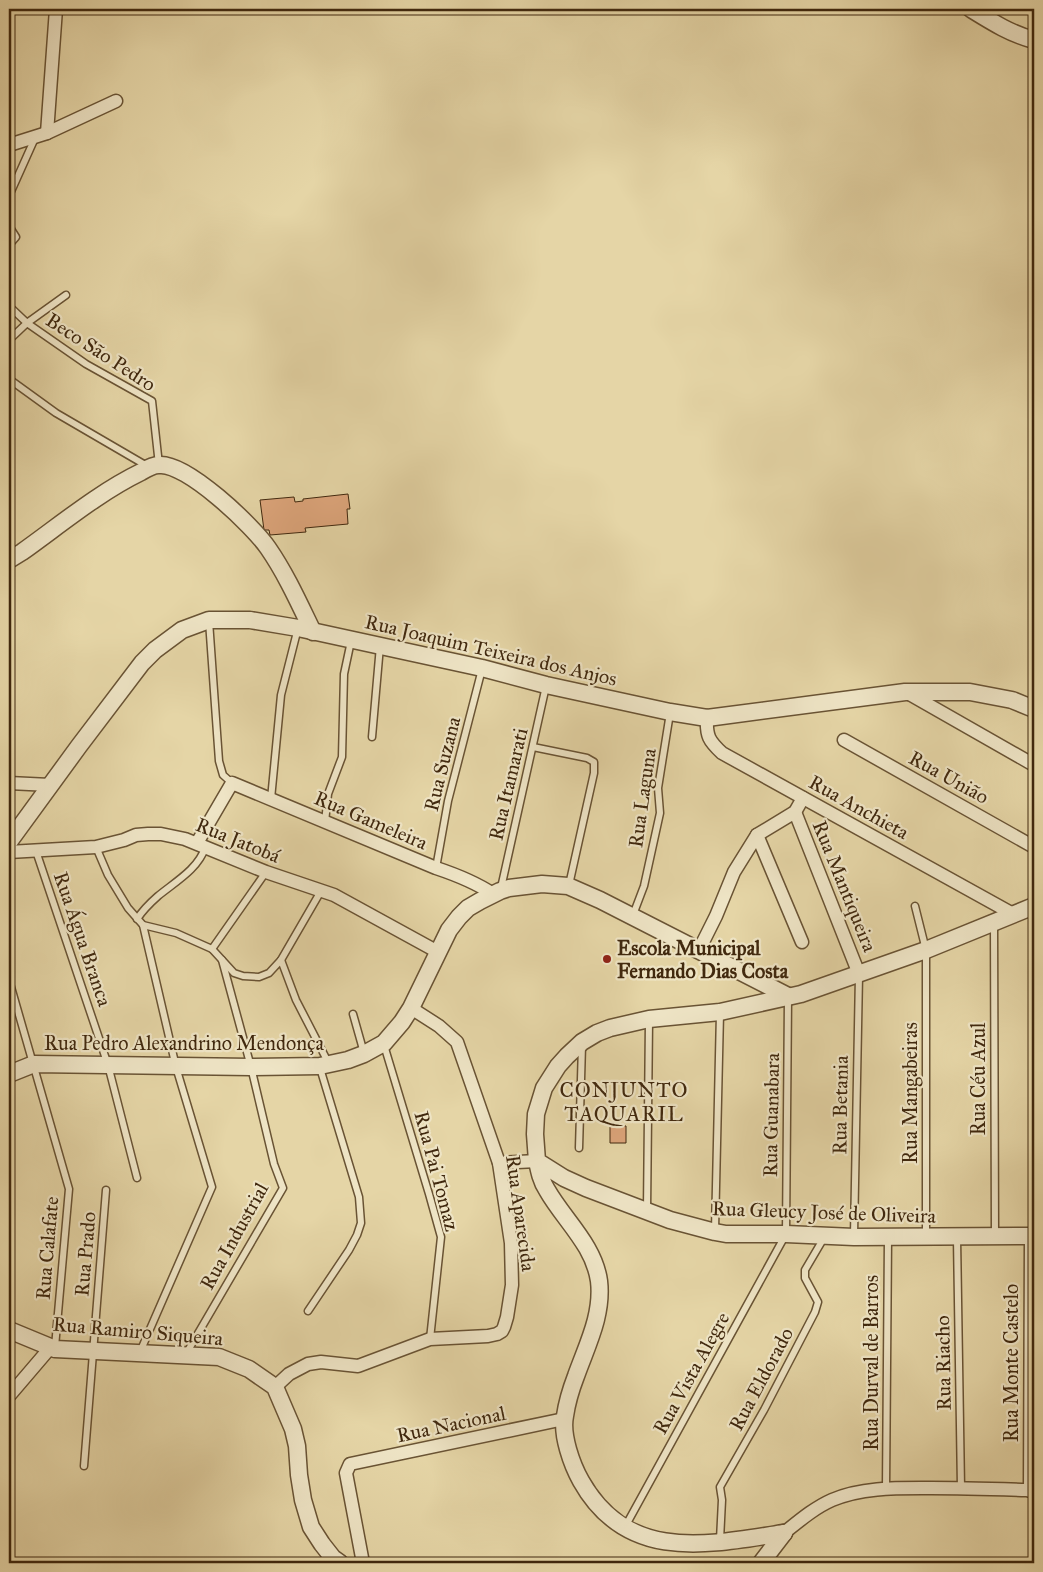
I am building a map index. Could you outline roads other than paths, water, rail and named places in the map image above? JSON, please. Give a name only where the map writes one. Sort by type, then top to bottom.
[{"type":"street","points":[[41,135],[56,9]]},
{"type":"street","points":[[971,9],[1019,36],[1034,40]]},
{"type":"street","points":[[9,145],[41,135],[116,101]]},
{"type":"street","points":[[9,560],[125,480],[154,466],[170,466],[184,471],[198,481],[249,526],[267,546],[287,579],[305,630]]},
{"type":"street","name":"Rua Joaquim Teixeira dos Anjos","points":[[50,785],[142,663],[182,630],[209,620],[250,620],[305,630],[482,668],[546,685],[670,712],[707,718],[905,692],[970,692],[1012,700],[1034,708]]},
{"type":"street","points":[[905,692],[1034,765]]},
{"type":"street","name":"Rua Anchieta","points":[[707,718],[706,732],[708,738],[722,753],[1013,914]]},
{"type":"street","name":"Rua União","points":[[844,740],[1034,847]]},
{"type":"street","points":[[9,783],[50,785]]},
{"type":"street","points":[[201,846],[232,783]]},
{"type":"street","name":"Rua Gameleira","points":[[232,783],[497,892]]},
{"type":"street","points":[[9,842],[50,785]]},
{"type":"street","points":[[699,950],[716,916],[734,872],[757,835],[795,812],[803,798]]},
{"type":"street","name":"Rua Mantiqueira","points":[[795,812],[859,974]]},
{"type":"street","name":"Rua Jatobá","points":[[9,852],[96,847],[136,835],[161,834],[201,846],[266,872],[334,895],[438,952]]},
{"type":"street","points":[[757,835],[802,942]]},
{"type":"street","name":"Rua Pedro Alexandrino Mendonça","points":[[9,1074],[34,1064],[176,1067],[325,1066],[364,1054],[384,1043],[402,1022],[411,1008],[449,930],[458,917],[474,904],[497,892],[542,884],[568,886],[600,900],[788,996]]},
{"type":"street","points":[[784,1533],[720,1543],[671,1543],[647,1537],[625,1528],[604,1513],[590,1497],[577,1475],[567,1446],[564,1420],[569,1396],[592,1335],[600,1298],[599,1280],[593,1259],[580,1235],[546,1189],[540,1175],[535,1134],[536,1114],[544,1088],[558,1066],[582,1042],[597,1032],[649,1019],[720,1012],[809,992],[926,950],[1034,906]]},
{"type":"street","name":"Rua Aparecida","points":[[275,1387],[289,1374],[308,1364],[321,1362],[358,1366],[430,1339],[488,1336],[502,1331],[504,1327],[512,1285],[511,1244],[499,1163],[457,1042],[439,1026],[411,1008]]},
{"type":"street","points":[[499,1163],[537,1161]]},
{"type":"street","name":"Rua Gleucy José de Oliveira","points":[[537,1161],[564,1178],[586,1188],[670,1220],[726,1234],[854,1237],[1031,1236]]},
{"type":"street","name":"Rua Ramiro Siqueira","points":[[9,1330],[52,1348],[219,1357],[249,1369],[275,1387]]},
{"type":"street","points":[[9,1396],[52,1348]]},
{"type":"street","points":[[275,1387],[293,1429],[298,1446],[299,1475],[303,1500],[311,1527],[333,1562]]},
{"type":"street","name":"Rua Nacional","points":[[363,1563],[346,1473],[350,1464],[564,1420]]},
{"type":"street","points":[[761,1563],[784,1533],[815,1509],[832,1500],[852,1493],[886,1489],[961,1488],[1031,1491]]},
{"type":"lane","points":[[9,196],[41,135]]},
{"type":"lane","points":[[9,226],[16,237],[9,245]]},
{"type":"lane","points":[[9,306],[27,323],[66,295]]},
{"type":"lane","name":"Beco São Pedro","points":[[9,340],[27,323],[86,364],[152,401],[154,466]]},
{"type":"lane","points":[[9,379],[56,412],[154,466]]},
{"type":"lane","points":[[209,620],[219,761],[223,776],[232,783]]},
{"type":"lane","points":[[271,799],[281,695],[305,630]]},
{"type":"lane","points":[[325,822],[328,794],[342,757],[344,674],[351,641]]},
{"type":"lane","points":[[372,736],[380,646]]},
{"type":"lane","name":"Rua Suzana","points":[[436,868],[448,801],[482,668]]},
{"type":"lane","name":"Rua Itamarati","points":[[497,892],[533,747],[546,685]]},
{"type":"lane","name":"Rua Laguna","points":[[633,917],[644,886],[660,813],[658,788],[670,712]]},
{"type":"lane","points":[[533,747],[587,758],[594,762],[594,773],[568,886]]},
{"type":"lane","points":[[137,919],[147,906],[192,868],[202,855],[201,846]]},
{"type":"lane","points":[[96,847],[108,875],[143,926],[176,1067],[212,1187],[140,1353]]},
{"type":"lane","name":"Rua Água Branca","points":[[36,851],[108,1065]]},
{"type":"lane","points":[[212,949],[266,872]]},
{"type":"lane","points":[[143,926],[176,933],[212,949],[234,973],[243,976],[259,977],[269,974],[281,960],[321,892]]},
{"type":"lane","name":"Rua Mangabeiras","points":[[915,906],[926,950],[926,1237]]},
{"type":"lane","name":"Rua Céu Azul","points":[[994,922],[995,1236]]},
{"type":"lane","name":"Rua Industrial","points":[[185,1356],[282,1188],[274,1164],[251,1067],[222,960]]},
{"type":"lane","points":[[281,960],[325,1066],[359,1197],[361,1223],[357,1235],[308,1311]]},
{"type":"lane","name":"Rua Betania","points":[[854,1237],[859,974]]},
{"type":"lane","name":"Rua Calafate","points":[[9,980],[69,1189],[52,1348]]},
{"type":"lane","name":"Rua Guanabara","points":[[786,1234],[788,996]]},
{"type":"lane","points":[[715,1232],[720,1012]]},
{"type":"lane","points":[[353,1014],[364,1054]]},
{"type":"lane","points":[[647,1211],[649,1019]]},
{"type":"lane","points":[[579,1148],[582,1042]]},
{"type":"lane","name":"Rua Pai Tomaz","points":[[384,1043],[441,1237],[436,1268],[430,1339]]},
{"type":"lane","points":[[108,1065],[137,1178]]},
{"type":"lane","name":"Rua Prado","points":[[84,1466],[106,1190]]},
{"type":"lane","name":"Rua Vista Alegre","points":[[625,1528],[786,1234]]},
{"type":"lane","name":"Rua Eldorado","points":[[720,1543],[722,1500],[720,1487],[764,1410],[815,1312],[818,1302],[805,1278],[805,1270],[826,1235]]},
{"type":"lane","name":"Rua Monte Castelo","points":[[1031,1236],[1031,1491]]},
{"type":"lane","name":"Rua Durval de Barros","points":[[886,1489],[888,1237]]},
{"type":"lane","name":"Rua Riacho","points":[[957,1237],[961,1488]]},
{"type":"place","name":"Escola Municipal Fernando Dias Costa","points":[[607,959]]},
{"type":"district","name":"CONJUNTO TAQUARIL","points":[[624,1102]]}]
